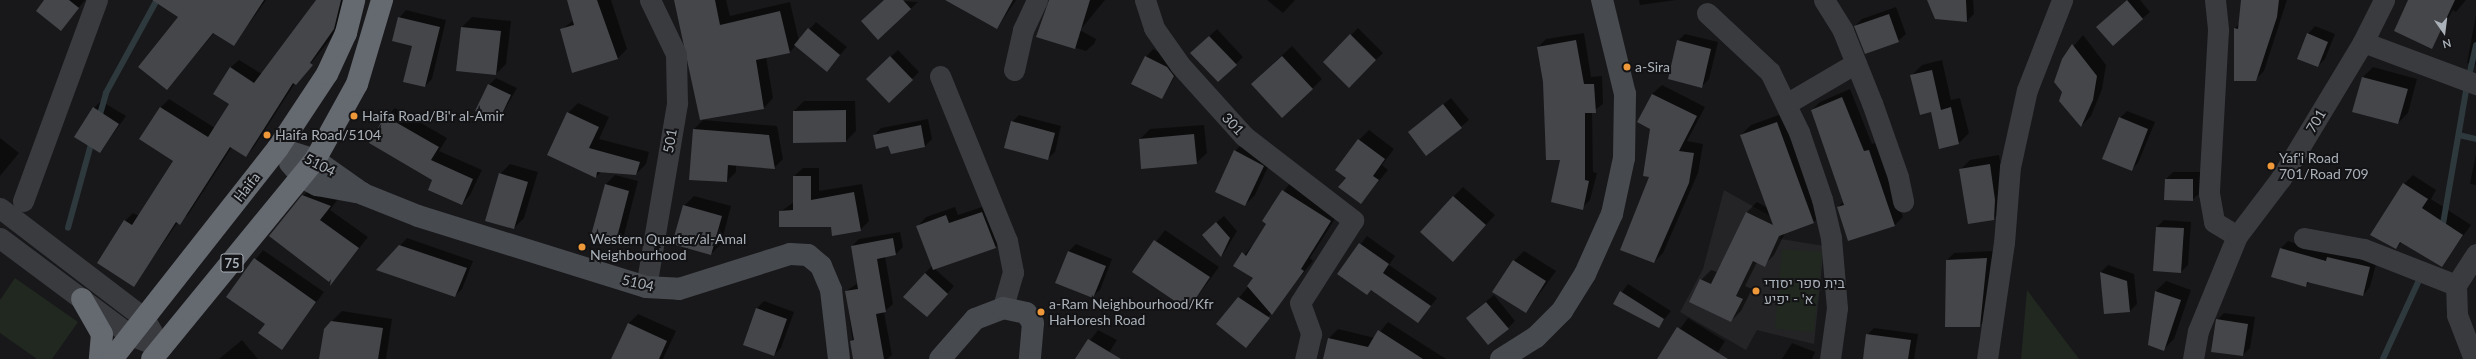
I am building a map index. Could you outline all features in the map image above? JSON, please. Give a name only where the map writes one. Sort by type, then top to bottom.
[{"type":"highway","name":"Haifa","points":[[112,359],[278,148],[327,74],[346,33],[354,0]]},
{"type":"highway","name":"75","points":[[157,353],[303,178],[315,160],[357,84],[382,0]]},
{"type":"highway","points":[[82,299],[102,334],[100,359]]},
{"type":"street","points":[[23,201],[96,0]]},
{"type":"street","name":"501","points":[[646,287],[677,103],[676,54],[650,0]]},
{"type":"street","points":[[1014,70],[1022,30],[1037,0]]},
{"type":"street","name":"301","points":[[1145,0],[1154,28],[1180,65],[1244,136],[1353,220],[1300,303],[1311,334],[1305,359]]},
{"type":"street","points":[[1502,359],[1536,337],[1562,311],[1585,274],[1612,214],[1624,158],[1625,94],[1602,0]]},
{"type":"street","points":[[1824,0],[1843,31],[1856,63],[1898,177],[1903,201]]},
{"type":"street","points":[[1988,359],[2004,244],[2010,167],[2027,90],[2062,0]]},
{"type":"street","points":[[2216,0],[2218,30],[2209,193],[2214,222],[2237,236]]},
{"type":"street","name":"701","points":[[2193,359],[2198,331],[2237,236],[2282,178],[2364,42],[2384,0]]},
{"type":"street","points":[[1707,13],[1770,72],[1786,104],[1822,199],[1831,238],[1837,308],[1830,359]]},
{"type":"street","points":[[2364,42],[2476,84]]},
{"type":"street","points":[[1786,104],[1856,63]]},
{"type":"street","points":[[940,76],[1007,241],[1013,272],[1003,308]]},
{"type":"street","name":"5104","points":[[278,148],[315,160],[363,194],[418,216],[646,287],[678,289],[790,254],[808,255],[821,266],[831,290],[839,359]]},
{"type":"street","name":"5104","points":[[278,148],[303,178],[332,190],[363,194]]},
{"type":"street","points":[[0,208],[144,318],[157,353]]},
{"type":"street","points":[[0,238],[130,335],[157,353]]},
{"type":"street","points":[[2304,238],[2364,249],[2456,285]]},
{"type":"street","points":[[2474,359],[2457,315],[2456,285],[2476,254]]},
{"type":"street","points":[[940,359],[974,319],[1003,308],[1026,313],[1033,323],[1030,359]]},
{"type":"shaded area","name":"בית ספר יסודי א' - יפיע","points":[[1724,190],[1779,221],[1781,239],[1824,246],[1814,344],[1757,330],[1746,350],[1680,312],[1703,269]]},
{"type":"shaded area","points":[[1782,249],[1822,252],[1814,332],[1775,329]]},
{"type":"shaded area","points":[[15,278],[78,322],[52,359],[37,359],[0,333],[0,300]]},
{"type":"shaded area","points":[[2027,290],[2079,359],[2021,359]]},
{"type":"building","points":[[44,0],[69,0],[79,8],[61,31],[36,11]]},
{"type":"building","points":[[152,0],[264,0],[234,46],[213,33],[167,90],[138,67],[178,17]]},
{"type":"building","points":[[316,0],[341,0],[334,29],[310,63],[313,65],[296,85],[293,83],[246,157],[230,147],[180,225],[176,222],[134,287],[97,263],[124,220],[132,225],[173,161],[139,139],[160,107],[208,137],[229,104],[213,94],[230,67],[254,83]]},
{"type":"building","points":[[567,0],[597,0],[618,59],[572,73],[560,29],[574,25]]},
{"type":"building","points":[[674,0],[715,0],[720,25],[780,11],[790,53],[756,60],[764,109],[700,120]]},
{"type":"building","points":[[884,0],[903,0],[911,9],[878,40],[861,21]]},
{"type":"building","points":[[945,0],[1013,0],[997,29]]},
{"type":"building","points":[[1049,0],[1090,0],[1075,49],[1036,37]]},
{"type":"building","points":[[1927,0],[1966,0],[1967,22],[1935,19]]},
{"type":"building","points":[[2127,0],[2143,19],[2113,46],[2096,27]]},
{"type":"building","points":[[2241,0],[2279,0],[2277,17],[2256,81],[2234,81],[2234,28],[2238,29]]},
{"type":"building","points":[[2408,0],[2455,0],[2432,49],[2394,31]]},
{"type":"building","points":[[1889,14],[1899,42],[1865,54],[1854,26]]},
{"type":"building","points":[[398,17],[440,27],[425,87],[403,82],[412,46],[392,41]]},
{"type":"building","points":[[461,27],[501,31],[496,75],[456,71]]},
{"type":"building","points":[[808,28],[840,55],[827,72],[794,45]]},
{"type":"building","points":[[2307,33],[2328,42],[2318,67],[2297,59]]},
{"type":"building","points":[[1350,34],[1376,60],[1349,88],[1323,62]]},
{"type":"building","points":[[1209,36],[1237,65],[1218,82],[1190,53]]},
{"type":"building","points":[[1576,40],[1584,84],[1594,84],[1596,113],[1585,113],[1585,180],[1589,181],[1583,210],[1551,202],[1560,160],[1546,160],[1543,82],[1537,47]]},
{"type":"building","points":[[1677,40],[1711,49],[1702,88],[1668,79]]},
{"type":"building","points":[[2072,44],[2097,76],[2093,100],[2081,127],[2059,101],[2062,92],[2054,82],[2062,59]]},
{"type":"building","points":[[890,56],[913,80],[889,103],[866,79]]},
{"type":"building","points":[[1145,56],[1167,67],[1174,76],[1162,99],[1131,84]]},
{"type":"building","points":[[1282,56],[1313,89],[1282,118],[1251,84]]},
{"type":"building","points":[[1932,70],[1941,110],[1951,107],[1959,144],[1939,149],[1931,112],[1920,115],[1910,75]]},
{"type":"building","points":[[2362,77],[2408,89],[2398,124],[2352,112]]},
{"type":"building","points":[[488,84],[511,95],[498,122],[475,111]]},
{"type":"building","points":[[1652,94],[1697,116],[1679,151],[1694,153],[1689,183],[1654,263],[1620,250],[1649,177],[1643,176],[1650,129],[1637,122]]},
{"type":"building","points":[[1842,97],[1864,151],[1869,150],[1895,226],[1848,241],[1837,207],[1844,205],[1811,110]]},
{"type":"building","points":[[1443,104],[1462,128],[1426,156],[1408,132]]},
{"type":"building","points":[[93,107],[119,124],[100,153],[74,137]]},
{"type":"building","points":[[846,110],[846,142],[793,143],[793,111]]},
{"type":"building","points":[[567,112],[599,127],[589,148],[640,162],[636,175],[597,172],[596,178],[547,155]]},
{"type":"building","points":[[385,116],[439,147],[431,160],[473,179],[462,205],[428,190],[432,180],[369,143]]},
{"type":"building","points":[[2119,117],[2148,129],[2132,171],[2102,159]]},
{"type":"building","points":[[1011,121],[1055,133],[1048,160],[1004,148]]},
{"type":"building","points":[[1777,122],[1814,223],[1779,236],[1765,267],[1753,261],[1736,296],[1743,299],[1731,322],[1689,302],[1700,279],[1711,284],[1746,212],[1773,225],[1740,135]]},
{"type":"building","points":[[921,125],[925,147],[891,154],[888,146],[876,149],[873,135]]},
{"type":"building","points":[[693,129],[769,135],[775,169],[728,165],[727,182],[689,180]]},
{"type":"building","points":[[1194,134],[1197,164],[1141,169],[1139,139]]},
{"type":"building","points":[[1358,139],[1385,159],[1373,176],[1379,180],[1361,204],[1338,187],[1346,178],[1335,170]]},
{"type":"building","points":[[1234,150],[1264,166],[1245,206],[1215,192]]},
{"type":"building","points":[[1990,164],[1995,200],[1994,220],[1968,224],[1959,169]]},
{"type":"building","points":[[499,173],[528,182],[514,229],[485,221]]},
{"type":"building","points":[[793,176],[811,176],[811,200],[854,192],[861,231],[832,236],[831,227],[779,227],[779,211],[793,210]]},
{"type":"building","points":[[2165,179],[2193,179],[2193,201],[2164,200]]},
{"type":"building","points":[[2403,183],[2428,199],[2422,208],[2463,235],[2442,267],[2400,242],[2396,249],[2370,235]]},
{"type":"building","points":[[605,184],[629,191],[615,245],[590,239]]},
{"type":"building","points":[[1282,190],[1331,221],[1301,269],[1304,271],[1272,315],[1247,286],[1253,278],[1233,266],[1242,252],[1246,256],[1266,224],[1262,221]]},
{"type":"building","points":[[302,195],[331,206],[320,220],[359,248],[330,286],[331,279],[329,282],[269,236]]},
{"type":"building","points":[[1453,196],[1486,225],[1453,262],[1420,232]]},
{"type":"building","points":[[683,205],[722,216],[711,255],[672,244]]},
{"type":"building","points":[[982,212],[996,248],[933,270],[916,226],[946,215],[949,223]]},
{"type":"building","points":[[1216,222],[1230,238],[1221,257],[1202,235]]},
{"type":"building","points":[[2156,227],[2184,228],[2181,273],[2153,271]]},
{"type":"building","points":[[893,238],[896,255],[877,259],[886,312],[876,314],[884,359],[853,359],[850,341],[854,340],[845,291],[858,289],[851,246]]},
{"type":"building","points":[[1154,240],[1210,277],[1188,310],[1132,272]]},
{"type":"building","points":[[1359,243],[1389,264],[1383,273],[1431,306],[1418,323],[1371,290],[1367,295],[1337,274]]},
{"type":"building","points":[[399,245],[467,268],[455,297],[376,270]]},
{"type":"building","points":[[2280,248],[2326,261],[2327,257],[2370,267],[2363,296],[2307,282],[2306,287],[2271,277]]},
{"type":"building","points":[[1068,251],[1106,266],[1093,298],[1055,283]]},
{"type":"building","points":[[254,258],[316,302],[282,350],[258,333],[265,324],[226,297]]},
{"type":"building","points":[[1987,258],[1980,327],[1945,327],[1946,260]]},
{"type":"building","points":[[1513,260],[1546,281],[1526,313],[1492,292]]},
{"type":"building","points":[[2100,272],[2127,281],[2130,312],[2104,314]]},
{"type":"building","points":[[925,273],[948,294],[927,317],[903,297]]},
{"type":"building","points":[[1620,291],[1664,319],[1659,328],[1613,304]]},
{"type":"building","points":[[2155,291],[2181,300],[2164,351],[2148,345]]},
{"type":"building","points":[[1238,297],[1270,318],[1246,348],[1216,324]]},
{"type":"building","points":[[1486,302],[1509,329],[1488,345],[1466,318]]},
{"type":"building","points":[[756,308],[787,319],[774,356],[743,345]]},
{"type":"building","points":[[2216,319],[2248,324],[2243,356],[2211,352]]},
{"type":"building","points":[[331,321],[383,328],[378,359],[319,359],[324,329]]},
{"type":"building","points":[[628,323],[667,341],[659,359],[611,359]]},
{"type":"building","points":[[1677,327],[1728,359],[1657,359]]},
{"type":"building","points":[[1378,330],[1423,359],[1323,359],[1328,338],[1368,347]]},
{"type":"building","points":[[1866,334],[1911,340],[1908,359],[1863,359]]},
{"type":"building","points":[[1088,339],[1121,359],[1075,359]]},
{"type":"waterway","points":[[99,118],[106,93],[157,0]]},
{"type":"waterway","points":[[2469,76],[2476,46]]},
{"type":"waterway","points":[[2442,230],[2467,85]]},
{"type":"waterway","points":[[2459,135],[2476,139]]},
{"type":"waterway","points":[[68,228],[92,141]]},
{"type":"waterway","points":[[2383,359],[2421,276]]},
{"type":"place","name":"a-Sira","points":[[1627,67]]},
{"type":"place","name":"Haifa Road/Bi'r al-Amir","points":[[354,116]]},
{"type":"place","name":"Haifa Road/5104","points":[[267,135]]},
{"type":"place","name":"Yaf'i Road 701/Road 709","points":[[2271,166]]},
{"type":"place","name":"Western Quarter/al-Amal Neighbourhood","points":[[582,247]]},
{"type":"place","name":"בית ספר יסודי א' - יפיע","points":[[1756,291]]},
{"type":"place","name":"a-Ram Neighbourhood/Kfr HaHoresh Road","points":[[1041,312]]}]
